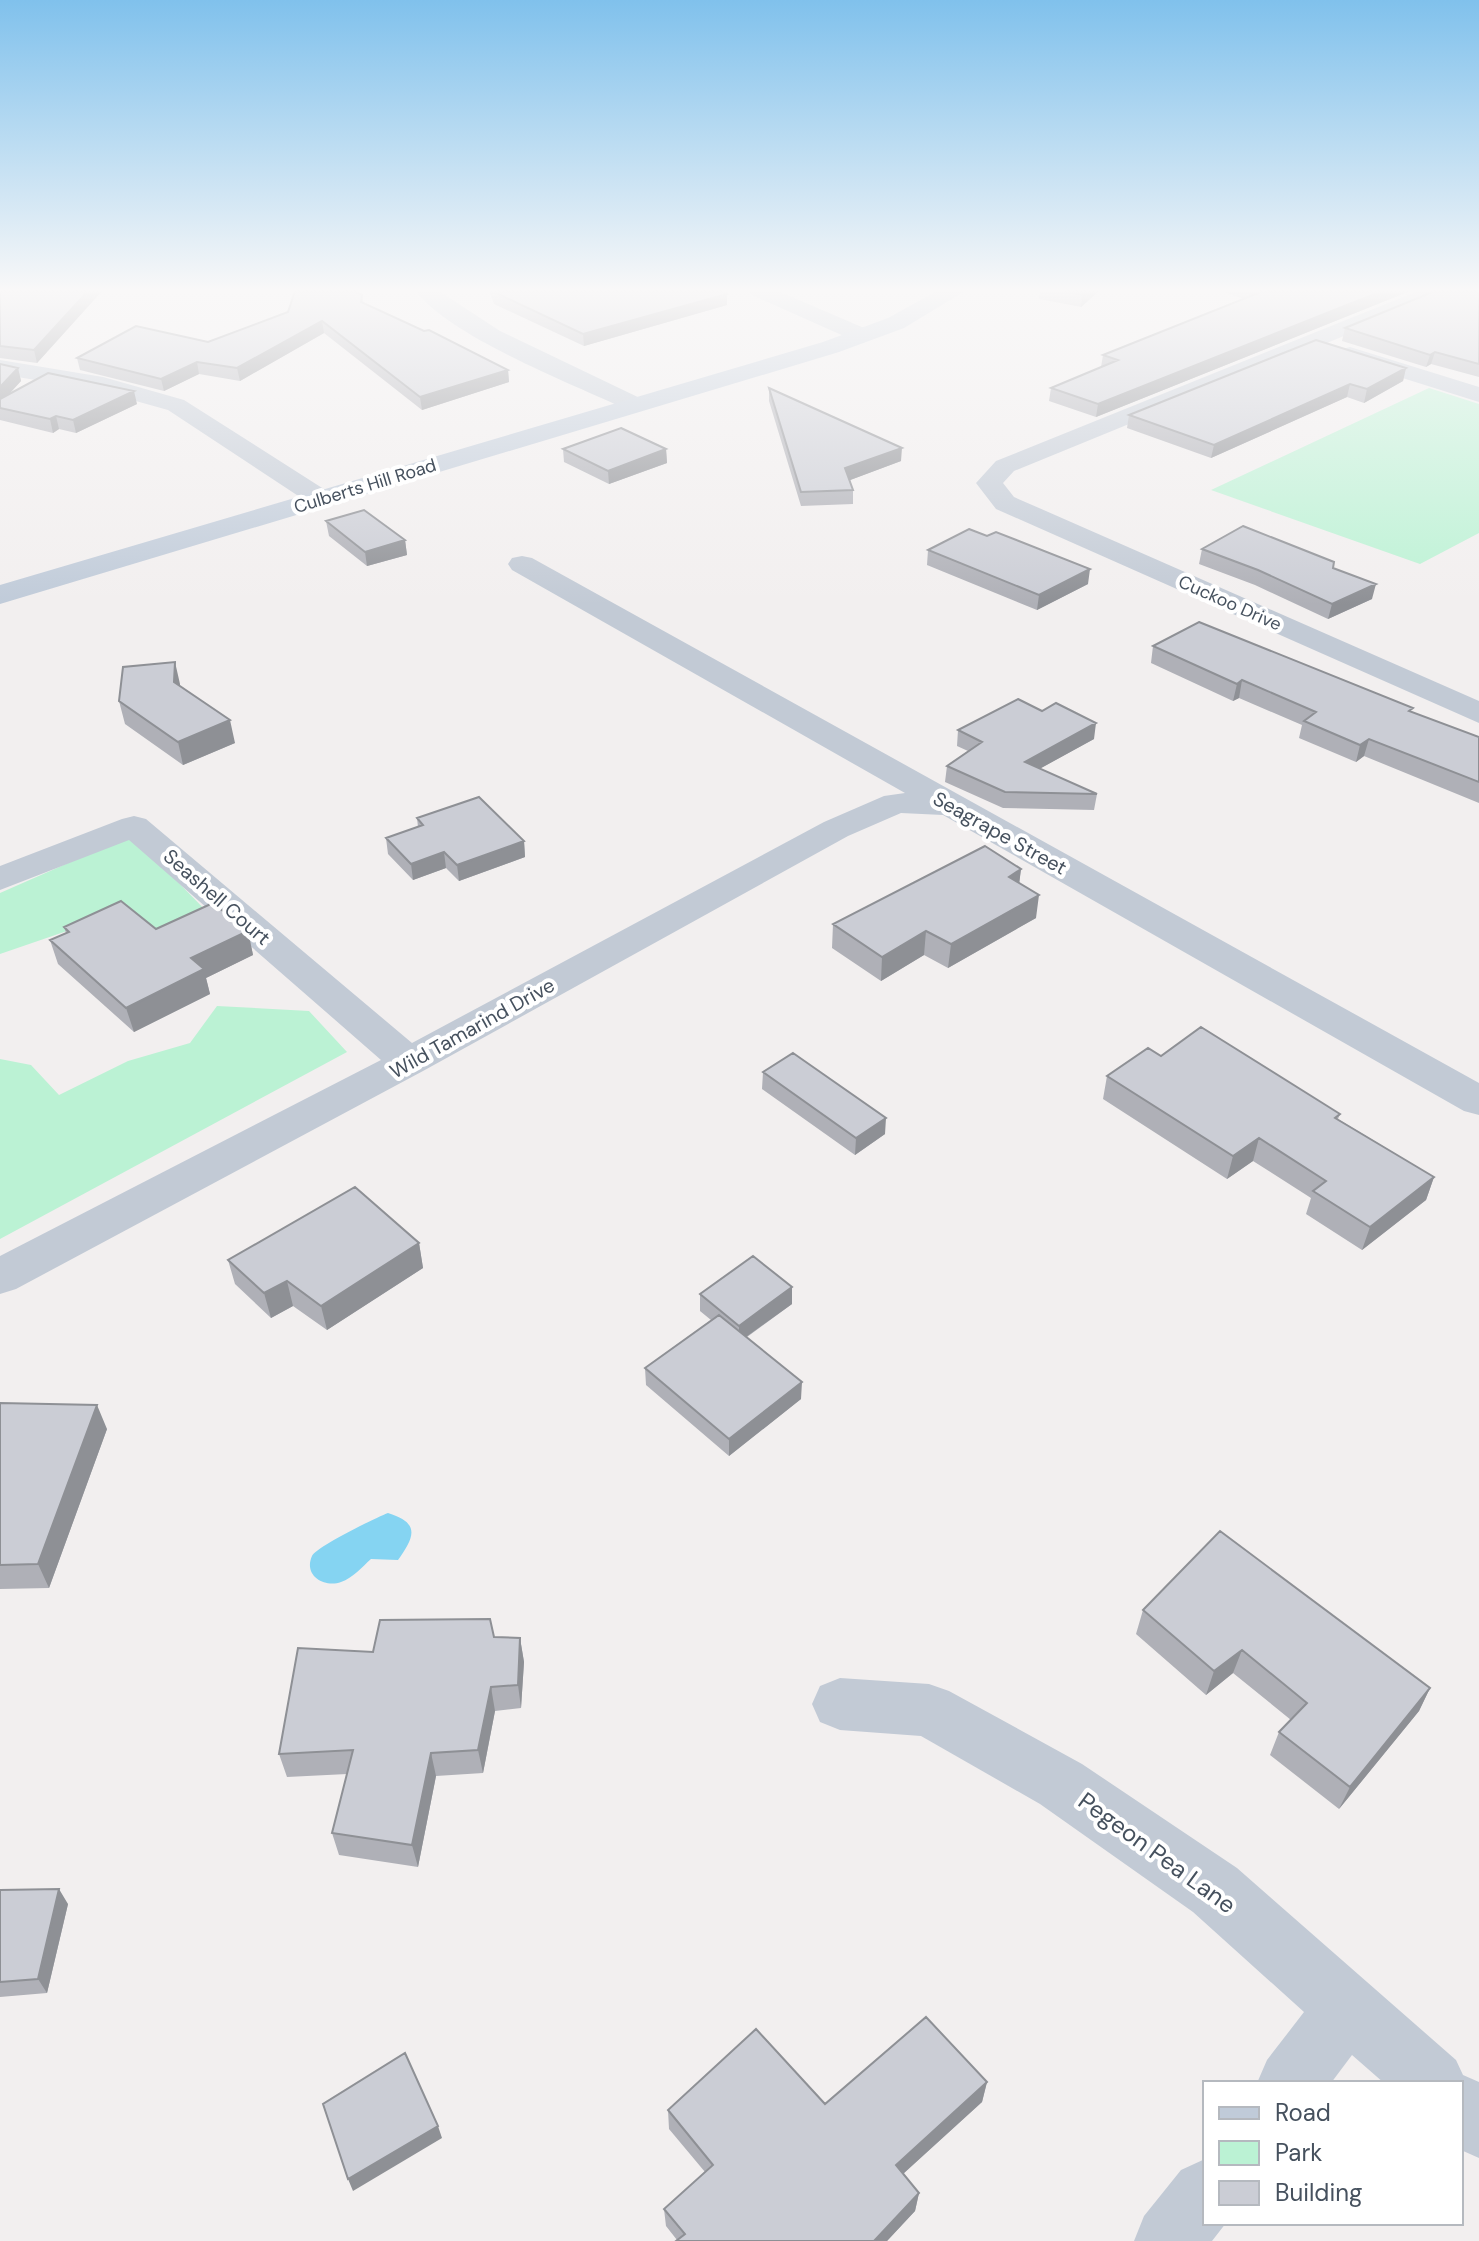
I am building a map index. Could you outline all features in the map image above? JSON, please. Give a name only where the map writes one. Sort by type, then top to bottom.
[{"type":"street","points":[[143,396],[176,405],[321,499]]},
{"type":"street","points":[[617,396],[636,405]]},
{"type":"street","name":"Culberts Hill Road","points":[[0,595],[667,396]]},
{"type":"street","name":"Cuckoo Drive","points":[[1177,396],[1005,466],[989,483],[1005,503],[1474,705]]},
{"type":"street","name":"Seagrape Street","points":[[522,564],[1479,1101]]},
{"type":"street","name":"Wild Tamarind Drive","points":[[0,1277],[409,1062],[836,829],[896,803],[950,805]]},
{"type":"street","name":"Seashell Court","points":[[0,879],[134,826],[409,1062]]},
{"type":"street","name":"Pegeon Pea Lane","points":[[840,1704],[929,1710],[1061,1784],[1215,1890],[1431,2081]]},
{"type":"street","points":[[1292,2081],[1348,2008]]},
{"type":"street","points":[[1463,2110],[1479,2124]]},
{"type":"street","points":[[1169,2241],[1203,2197]]},
{"type":"green space","points":[[1413,396],[1453,396],[1479,404],[1479,533],[1420,564],[1211,490]]},
{"type":"green space","points":[[132,835],[213,918],[168,944],[99,920],[0,954],[0,893]]},
{"type":"green space","points":[[217,1006],[309,1011],[347,1052],[0,1239],[0,1059],[31,1065],[59,1095],[128,1061],[190,1043]]},
{"type":"water","points":[[388,1513],[410,1526],[411,1537],[398,1560],[371,1559],[341,1582],[322,1582],[313,1575],[310,1563],[316,1552]]},
{"type":"building","points":[[6,396],[124,396],[73,420],[56,416],[50,419],[0,408],[0,399]]},
{"type":"building","points":[[771,396],[786,396],[902,448],[845,468],[853,490],[801,492]]},
{"type":"building","points":[[1073,396],[1119,396],[1098,404]]},
{"type":"building","points":[[1177,396],[1324,396],[1214,445],[1129,415]]},
{"type":"building","points":[[621,428],[666,449],[608,471],[563,449]]},
{"type":"building","points":[[364,510],[405,540],[365,552],[326,521]]},
{"type":"building","points":[[1243,526],[1334,562],[1333,568],[1376,584],[1332,604],[1258,570],[1202,549]]},
{"type":"building","points":[[969,529],[987,536],[996,532],[1090,569],[1039,595],[928,550]]},
{"type":"building","points":[[1199,622],[1413,708],[1409,711],[1479,737],[1479,782],[1369,739],[1360,745],[1304,721],[1316,712],[1242,680],[1237,684],[1153,646]]},
{"type":"building","points":[[175,662],[174,682],[230,720],[178,742],[119,701],[123,667]]},
{"type":"building","points":[[1018,699],[1042,711],[1056,703],[1096,723],[1025,762],[1097,794],[1005,792],[947,766],[982,742],[958,730]]},
{"type":"building","points":[[479,797],[524,841],[457,865],[444,852],[411,864],[386,838],[423,825],[417,818]]},
{"type":"building","points":[[985,846],[1021,869],[1009,877],[1039,895],[951,944],[926,931],[882,957],[833,924]]},
{"type":"building","points":[[121,901],[156,929],[213,903],[248,931],[191,958],[204,969],[126,1008],[50,940],[69,932],[64,927]]},
{"type":"building","points":[[1201,1027],[1340,1114],[1335,1118],[1434,1177],[1370,1227],[1313,1191],[1326,1181],[1259,1138],[1233,1156],[1107,1076],[1148,1048],[1161,1056]]},
{"type":"building","points":[[793,1053],[886,1118],[856,1138],[763,1072]]},
{"type":"building","points":[[355,1187],[419,1243],[321,1306],[287,1281],[264,1293],[228,1260]]},
{"type":"building","points":[[753,1256],[792,1287],[739,1326],[700,1294]]},
{"type":"building","points":[[719,1315],[802,1382],[729,1439],[645,1368]]},
{"type":"building","points":[[0,1403],[97,1405],[38,1564],[0,1565]]},
{"type":"building","points":[[1220,1531],[1430,1688],[1350,1787],[1279,1732],[1307,1703],[1242,1650],[1214,1671],[1143,1610]]},
{"type":"building","points":[[490,1619],[494,1637],[520,1638],[518,1685],[491,1687],[478,1750],[431,1753],[412,1845],[332,1833],[353,1750],[279,1754],[298,1648],[373,1652],[380,1620]]},
{"type":"building","points":[[59,1889],[38,1979],[0,1982],[0,1890]]},
{"type":"building","points":[[926,2017],[987,2082],[896,2165],[919,2193],[874,2241],[676,2241],[685,2234],[664,2209],[713,2165],[668,2110],[756,2029],[825,2104]]},
{"type":"building","points":[[405,2053],[438,2126],[348,2179],[323,2104]]}]
